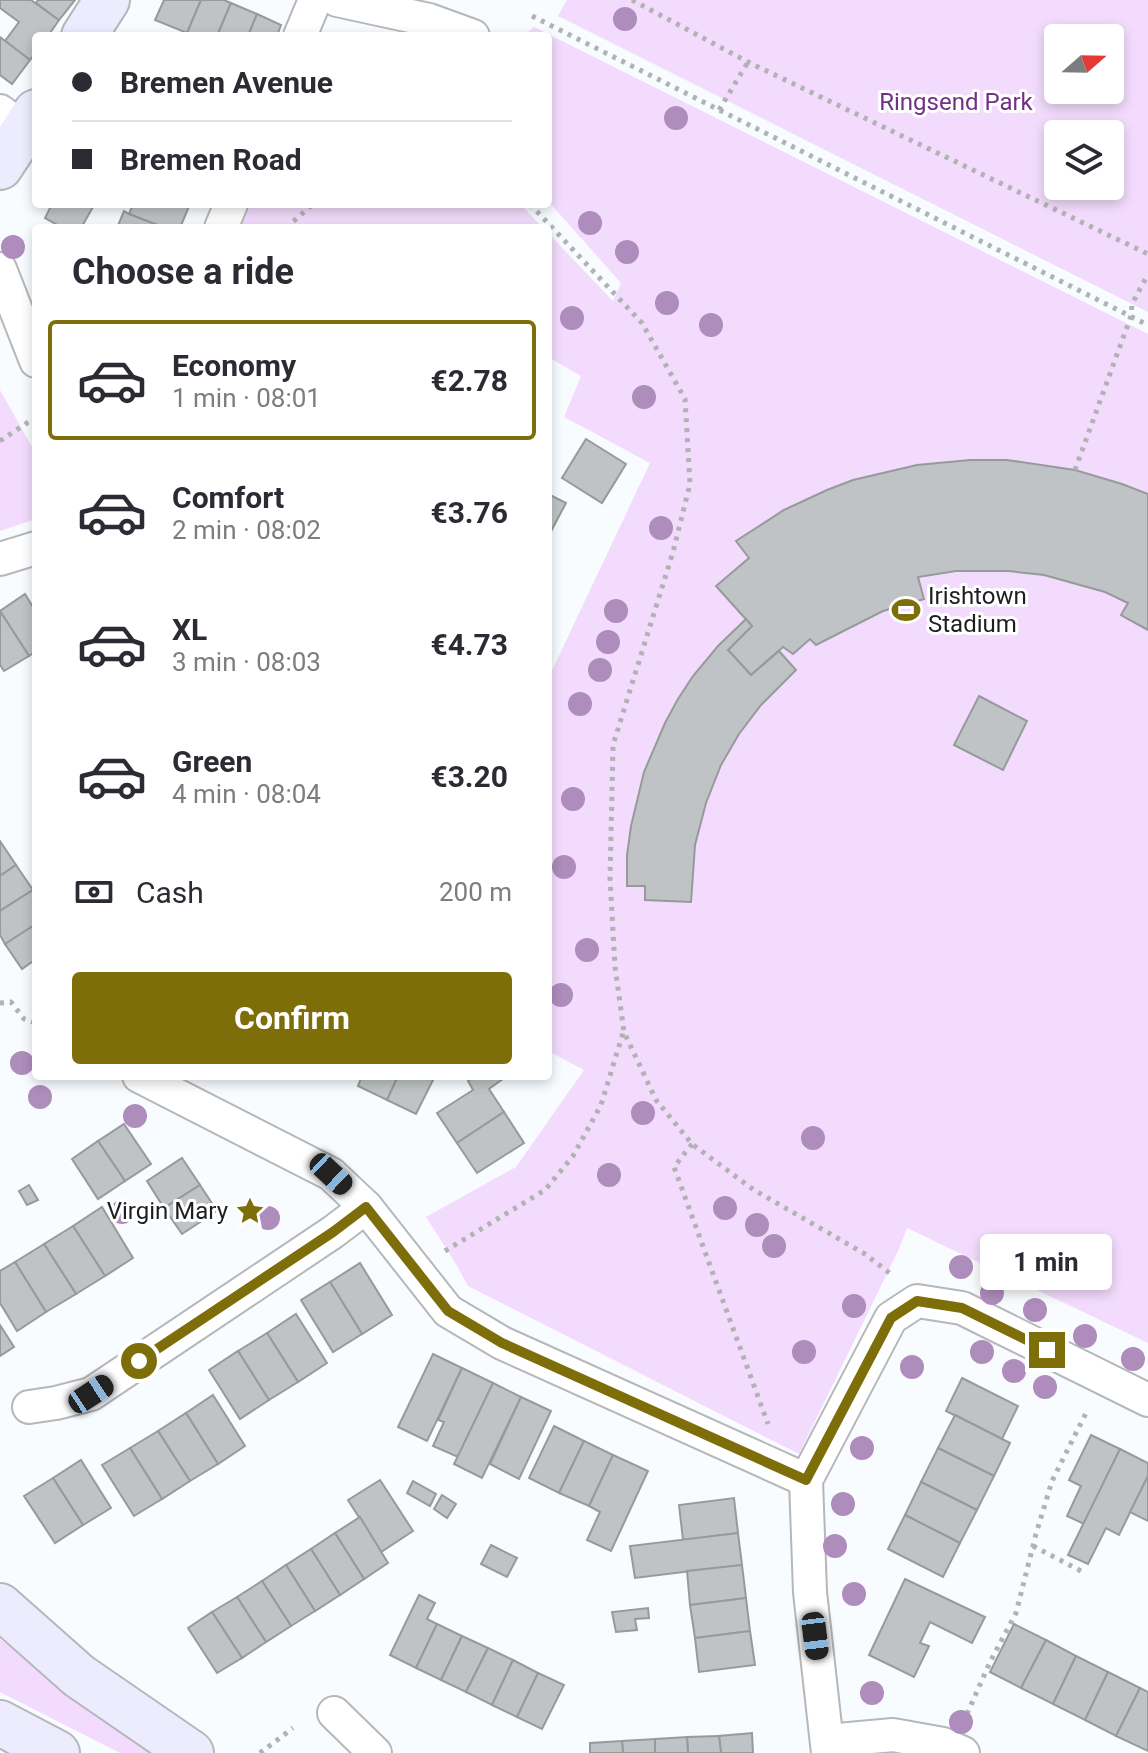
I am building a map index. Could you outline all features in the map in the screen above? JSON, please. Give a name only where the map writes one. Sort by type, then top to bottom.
[{"type":"main road","points":[[87,32],[107,0]]},
{"type":"main road","points":[[0,167],[20,118]]},
{"type":"main road","points":[[0,1606],[79,1676],[191,1753]]},
{"type":"main road","points":[[0,1723],[57,1753]]},
{"type":"street","points":[[302,32],[315,0]]},
{"type":"street","points":[[337,0],[429,20],[462,32]]},
{"type":"street","points":[[0,269],[25,349]]},
{"type":"street","points":[[0,559],[32,549]]},
{"type":"street","points":[[147,1080],[331,1174],[366,1207],[448,1311],[502,1343],[806,1480]]},
{"type":"street","points":[[29,1407],[91,1394],[366,1207]]},
{"type":"street","points":[[957,1751],[943,1744],[893,1735],[827,1747],[810,1592],[806,1480],[891,1318],[917,1301],[962,1308],[1148,1400]]},
{"type":"street","points":[[334,1713],[375,1753]]},
{"type":"path","points":[[632,0],[748,62],[1148,254]]},
{"type":"path","points":[[532,16],[1148,325]]},
{"type":"path","points":[[719,110],[748,62]]},
{"type":"path","points":[[290,224],[308,208]]},
{"type":"path","points":[[534,208],[549,224]]},
{"type":"path","points":[[552,227],[642,323],[685,399],[690,484],[673,552],[613,745],[610,878],[615,967],[624,1032],[656,1100],[692,1144],[754,1190],[865,1254],[906,1287],[917,1301]]},
{"type":"path","points":[[1075,470],[1131,316],[1132,304],[1148,274]]},
{"type":"path","points":[[0,441],[32,420]]},
{"type":"path","points":[[0,1003],[11,1002],[24,1019],[32,1022]]},
{"type":"path","points":[[416,1270],[545,1190],[573,1156],[601,1105],[624,1032]]},
{"type":"path","points":[[692,1144],[674,1167],[769,1426],[758,1458]]},
{"type":"path","points":[[957,1751],[990,1662],[1016,1613],[1052,1481],[1104,1378]]},
{"type":"path","points":[[1033,1546],[1083,1572]]},
{"type":"path","points":[[260,1753],[293,1728]]},
{"type":"green space","name":"Ringsend Park","points":[[567,0],[1148,0],[1148,312],[558,16]]},
{"type":"green space","name":"Irishtown Stadium","points":[[534,27],[544,32],[528,32]]},
{"type":"green space","name":"Irishtown Stadium","points":[[552,36],[1148,334],[1148,1343],[907,1228],[799,1454],[468,1286],[426,1217],[516,1167],[584,1070],[552,1053],[552,671],[650,463],[564,417],[581,376],[552,359],[552,237],[613,301],[621,283],[552,205]]},
{"type":"green space","points":[[249,208],[524,208],[539,224],[242,224]]},
{"type":"green space","points":[[0,390],[32,447],[32,520],[0,531]]},
{"type":"green space","points":[[0,1639],[149,1753],[120,1753],[0,1692]]},
{"type":"building","points":[[0,0],[31,0],[59,20],[51,32],[32,32],[30,60],[5,41],[19,22],[0,8]]},
{"type":"building","points":[[38,0],[75,0],[59,20],[36,3]]},
{"type":"building","points":[[164,0],[201,0],[187,32],[155,20]]},
{"type":"building","points":[[201,0],[231,3],[219,32],[187,32]]},
{"type":"building","points":[[231,3],[257,14],[250,32],[219,32]]},
{"type":"building","points":[[257,14],[281,25],[278,32],[250,32]]},
{"type":"building","points":[[0,37],[30,60],[12,84],[0,75]]},
{"type":"building","points":[[50,208],[92,208],[83,224],[56,224],[45,218]]},
{"type":"building","points":[[131,208],[188,208],[182,224],[155,224],[129,214]]},
{"type":"building","points":[[124,211],[155,224],[119,224]]},
{"type":"building","points":[[586,439],[626,464],[602,503],[562,478]]},
{"type":"building","points":[[1007,460],[1075,470],[1148,494],[1148,630],[1121,615],[1128,603],[1105,592],[1044,575],[956,571],[918,577],[924,599],[883,611],[816,645],[810,639],[793,654],[783,647],[751,675],[728,650],[752,626],[716,586],[749,558],[736,541],[784,510],[853,480],[917,465]]},
{"type":"building","points":[[552,496],[566,503],[552,529]]},
{"type":"building","points":[[25,594],[32,605],[32,654],[29,656],[0,611]]},
{"type":"building","points":[[0,611],[29,656],[4,671],[0,665]]},
{"type":"building","points":[[746,619],[752,626],[728,650],[751,675],[779,651],[796,670],[761,705],[721,765],[706,803],[695,845],[691,902],[645,900],[645,886],[627,886],[631,826],[644,772],[665,723],[693,676]]},
{"type":"building","points":[[979,696],[1027,721],[1003,770],[954,745]]},
{"type":"building","points":[[0,841],[16,865],[0,876]]},
{"type":"building","points":[[16,865],[32,891],[0,911],[0,876]]},
{"type":"building","points":[[32,891],[32,927],[5,944],[0,935],[0,911]]},
{"type":"building","points":[[32,927],[32,962],[22,969],[5,944]]},
{"type":"building","points":[[360,1080],[396,1080],[387,1100],[358,1086]]},
{"type":"building","points":[[396,1080],[433,1080],[416,1114],[387,1100]]},
{"type":"building","points":[[501,1080],[489,1089],[504,1112],[457,1143],[437,1113],[473,1090],[468,1081]]},
{"type":"building","points":[[504,1112],[524,1143],[477,1173],[457,1143]]},
{"type":"building","points":[[124,1124],[151,1164],[125,1181],[98,1141]]},
{"type":"building","points":[[98,1141],[125,1181],[98,1199],[72,1159]]},
{"type":"building","points":[[182,1158],[200,1185],[164,1208],[147,1181]]},
{"type":"building","points":[[29,1185],[38,1200],[27,1205],[19,1191]]},
{"type":"building","points":[[200,1185],[217,1211],[182,1234],[164,1208]]},
{"type":"building","points":[[102,1207],[133,1258],[105,1276],[73,1226]]},
{"type":"building","points":[[73,1226],[105,1276],[76,1294],[44,1244]]},
{"type":"building","points":[[44,1244],[76,1294],[46,1312],[15,1262]]},
{"type":"building","points":[[15,1262],[46,1312],[17,1331],[0,1303],[0,1271]]},
{"type":"building","points":[[360,1263],[392,1315],[362,1334],[330,1282]]},
{"type":"building","points":[[330,1282],[362,1334],[333,1352],[301,1300]]},
{"type":"building","points":[[296,1314],[327,1363],[298,1382],[267,1333]]},
{"type":"building","points":[[0,1325],[14,1347],[0,1356]]},
{"type":"building","points":[[267,1333],[298,1382],[269,1400],[238,1351]]},
{"type":"building","points":[[238,1351],[269,1400],[240,1419],[209,1370]]},
{"type":"building","points":[[433,1354],[462,1368],[427,1441],[398,1427]]},
{"type":"building","points":[[462,1368],[493,1383],[458,1457],[433,1446],[444,1422],[438,1420]]},
{"type":"building","points":[[962,1378],[1018,1406],[1002,1439],[946,1411]]},
{"type":"building","points":[[493,1383],[521,1397],[482,1478],[454,1464]]},
{"type":"building","points":[[213,1395],[245,1446],[218,1464],[186,1413]]},
{"type":"building","points":[[521,1397],[551,1411],[519,1479],[490,1464]]},
{"type":"building","points":[[186,1413],[218,1464],[190,1481],[158,1431]]},
{"type":"building","points":[[955,1415],[1010,1443],[994,1476],[938,1448]]},
{"type":"building","points":[[554,1426],[584,1441],[559,1493],[529,1478]]},
{"type":"building","points":[[158,1431],[190,1481],[162,1499],[130,1448]]},
{"type":"building","points":[[1091,1435],[1120,1449],[1084,1524],[1067,1516],[1081,1486],[1069,1480]]},
{"type":"building","points":[[584,1441],[613,1455],[589,1506],[559,1493]]},
{"type":"building","points":[[130,1448],[162,1499],[134,1516],[102,1465]]},
{"type":"building","points":[[938,1448],[994,1476],[977,1510],[921,1482]]},
{"type":"building","points":[[1120,1449],[1148,1463],[1148,1476],[1119,1535],[1106,1528],[1088,1564],[1068,1555]]},
{"type":"building","points":[[613,1455],[648,1471],[611,1551],[587,1540],[600,1512],[589,1506]]},
{"type":"building","points":[[81,1460],[111,1508],[83,1525],[53,1478]]},
{"type":"building","points":[[1148,1476],[1148,1521],[1130,1512]]},
{"type":"building","points":[[53,1478],[83,1525],[55,1543],[24,1496]]},
{"type":"building","points":[[380,1480],[413,1531],[381,1552],[348,1500]]},
{"type":"building","points":[[413,1481],[436,1494],[430,1506],[407,1493]]},
{"type":"building","points":[[921,1482],[977,1510],[960,1543],[905,1515]]},
{"type":"building","points":[[442,1495],[456,1504],[447,1518],[434,1509]]},
{"type":"building","points":[[734,1498],[738,1533],[683,1540],[679,1505]]},
{"type":"building","points":[[905,1515],[960,1543],[943,1577],[888,1549]]},
{"type":"building","points":[[360,1517],[388,1563],[364,1579],[335,1533]]},
{"type":"building","points":[[335,1533],[364,1579],[340,1595],[311,1549]]},
{"type":"building","points":[[738,1533],[742,1565],[635,1578],[630,1546]]},
{"type":"building","points":[[491,1545],[517,1558],[507,1577],[481,1564]]},
{"type":"building","points":[[311,1549],[340,1595],[315,1611],[286,1565]]},
{"type":"building","points":[[286,1565],[315,1611],[291,1626],[262,1581]]},
{"type":"building","points":[[742,1565],[746,1598],[690,1605],[687,1571]]},
{"type":"building","points":[[905,1579],[985,1617],[972,1643],[930,1622],[920,1643],[929,1646],[914,1677],[869,1655]]},
{"type":"building","points":[[262,1581],[291,1626],[266,1642],[237,1597]]},
{"type":"building","points":[[419,1595],[435,1603],[427,1619],[437,1624],[416,1668],[390,1655]]},
{"type":"building","points":[[237,1597],[266,1642],[242,1658],[212,1612]]},
{"type":"building","points":[[746,1598],[750,1631],[695,1638],[690,1605]]},
{"type":"building","points":[[648,1608],[649,1618],[635,1619],[637,1630],[616,1632],[612,1612]]},
{"type":"building","points":[[212,1612],[242,1658],[217,1673],[188,1628]]},
{"type":"building","points":[[437,1624],[462,1636],[441,1680],[416,1668]]},
{"type":"building","points":[[1014,1624],[1046,1640],[1021,1688],[990,1672]]},
{"type":"building","points":[[750,1631],[755,1665],[699,1672],[695,1638]]},
{"type":"building","points":[[462,1636],[488,1648],[466,1692],[441,1680]]},
{"type":"building","points":[[1046,1640],[1076,1656],[1053,1704],[1021,1688]]},
{"type":"building","points":[[488,1648],[513,1660],[492,1705],[466,1692]]},
{"type":"building","points":[[1076,1656],[1108,1672],[1085,1720],[1053,1704]]},
{"type":"building","points":[[513,1660],[538,1673],[517,1717],[492,1705]]},
{"type":"building","points":[[1108,1672],[1140,1688],[1116,1736],[1085,1720]]},
{"type":"building","points":[[538,1673],[564,1685],[542,1729],[517,1717]]},
{"type":"building","points":[[1140,1688],[1148,1692],[1148,1751],[1116,1736]]},
{"type":"building","points":[[752,1733],[753,1753],[721,1753],[719,1736]]},
{"type":"building","points":[[719,1736],[721,1753],[688,1753],[687,1737]]},
{"type":"building","points":[[687,1737],[688,1753],[655,1753],[655,1739]]},
{"type":"building","points":[[655,1739],[655,1753],[623,1753],[622,1741]]},
{"type":"building","points":[[622,1741],[623,1753],[590,1753],[590,1743]]},
{"type":"place","name":"Irishtown Stadium","points":[[906,610]]},
{"type":"place","name":"Virgin Mary","points":[[250,1211]]},
{"type":"route","points":[[139,1361],[366,1207],[448,1311],[502,1343],[806,1480],[891,1318],[917,1301],[962,1308],[1047,1350]]}]
